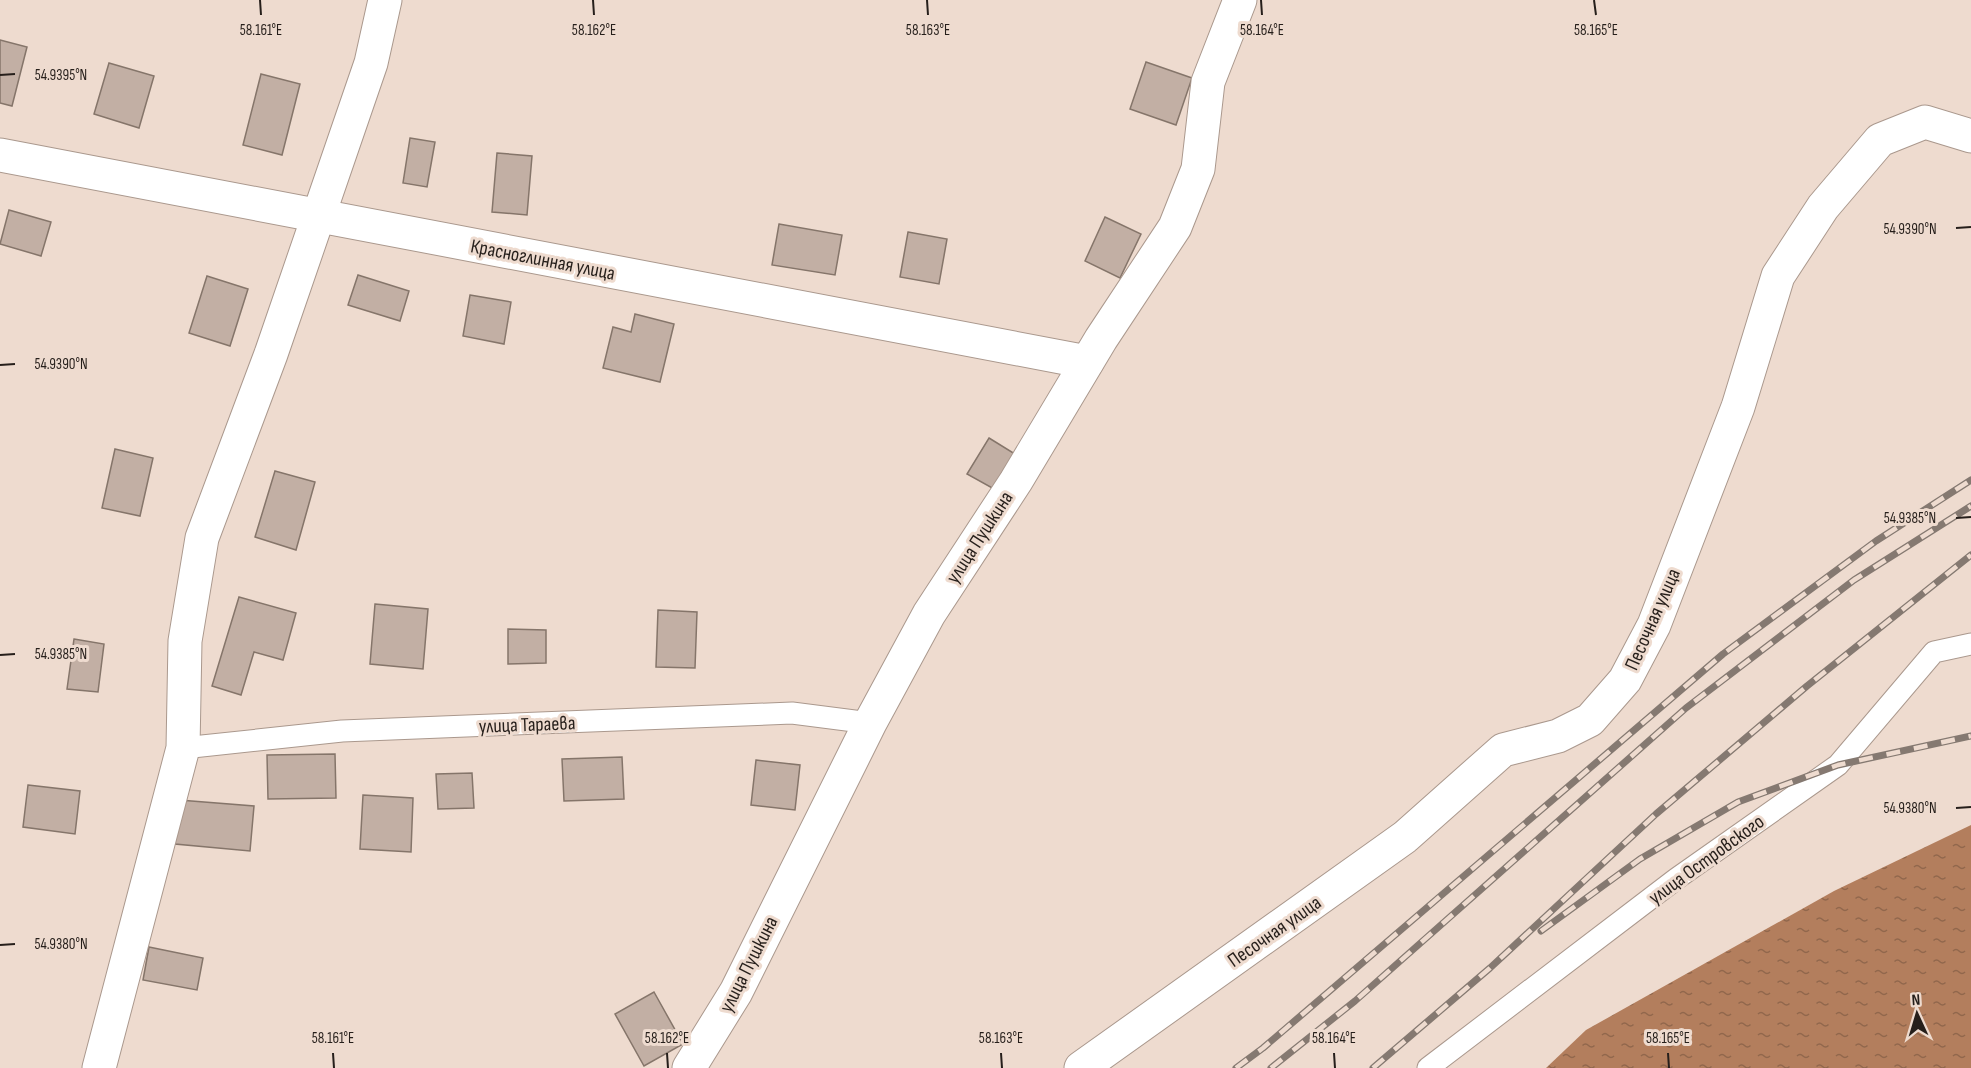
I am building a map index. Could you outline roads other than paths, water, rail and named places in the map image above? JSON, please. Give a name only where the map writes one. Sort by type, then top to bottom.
[{"type":"street","points":[[99,1068],[183,748],[185,641],[202,538],[271,354],[371,63],[386,0]]},
{"type":"street","name":"улица Пушкина","points":[[689,1068],[736,992],[870,723],[929,614],[1016,481],[1087,362],[1175,227],[1198,169],[1208,82],[1240,0]]},
{"type":"street","name":"Песочная улица","points":[[1081,1068],[1405,837],[1503,750],[1557,736],[1590,720],[1625,681],[1653,625],[1738,407],[1778,276],[1822,207],[1880,140],[1925,122],[1971,136]]},
{"type":"street","name":"Красноглинная улица","points":[[0,155],[1087,362]]},
{"type":"lane","name":"улица Островского","points":[[1428,1068],[1676,879],[1838,765],[1934,652],[1971,644]]},
{"type":"lane","name":"улица Тараева","points":[[183,748],[342,731],[792,713],[870,723]]},
{"type":"water","points":[[1971,825],[1971,1068],[1546,1068],[1586,1030],[1834,891]]},
{"type":"railway","points":[[1236,1068],[1263,1048],[1723,654],[1876,541],[1971,480]]},
{"type":"railway","points":[[1271,1068],[1355,1001],[1686,708],[1854,580],[1971,506]]},
{"type":"railway","points":[[1373,1068],[1490,968],[1656,814],[1807,686],[1971,555]]},
{"type":"railway","points":[[1541,931],[1640,859],[1738,802],[1838,765],[1971,736]]}]
